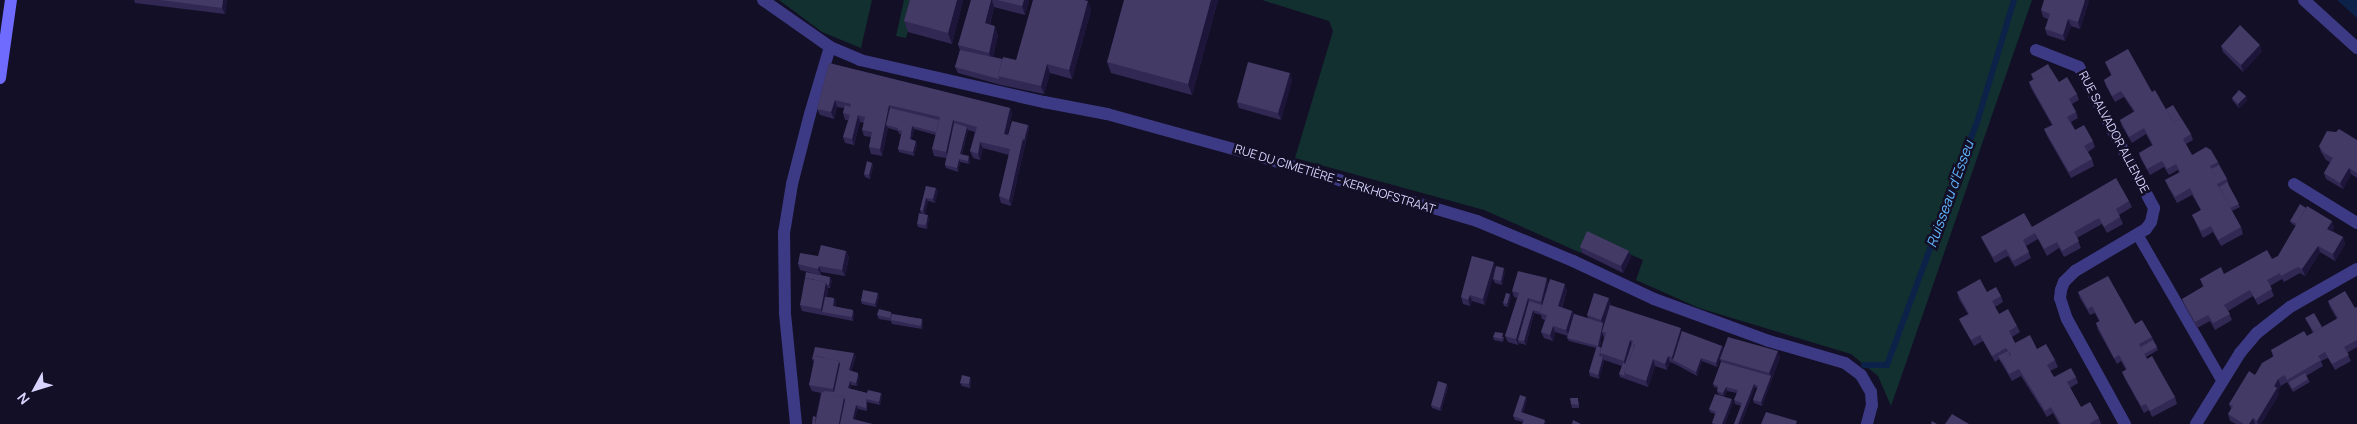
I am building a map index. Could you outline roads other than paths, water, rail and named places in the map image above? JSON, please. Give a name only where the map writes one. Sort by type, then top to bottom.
[{"type":"street","points":[[0,78],[10,0]]},
{"type":"street","name":"RUE DU CIMETIÈRE - KERKHOFSTRAAT","points":[[763,0],[830,47],[860,60],[1116,116],[1477,221],[1573,261],[1654,299],[1769,341],[1845,363],[1859,373],[1868,383],[1872,396],[1869,418]]},
{"type":"street","points":[[2304,0],[2357,48]]},
{"type":"street","points":[[796,424],[784,313],[784,233],[794,175],[830,47]]},
{"type":"street","name":"RUE SALVADOR ALLENDE","points":[[2036,50],[2079,67],[2154,208],[2152,222],[2137,234],[2068,277],[2064,282],[2060,298],[2067,319],[2125,424]]},
{"type":"street","points":[[2294,184],[2357,223]]},
{"type":"street","points":[[2196,424],[2248,342],[2267,323],[2306,297],[2357,269]]},
{"type":"lane","points":[[2137,234],[2222,381]]},
{"type":"water","points":[[2337,0],[2357,0],[2357,18]]},
{"type":"waterway","name":"Ruisseau d'Esseu","points":[[1864,365],[1887,365],[1979,116],[2014,0]]}]
